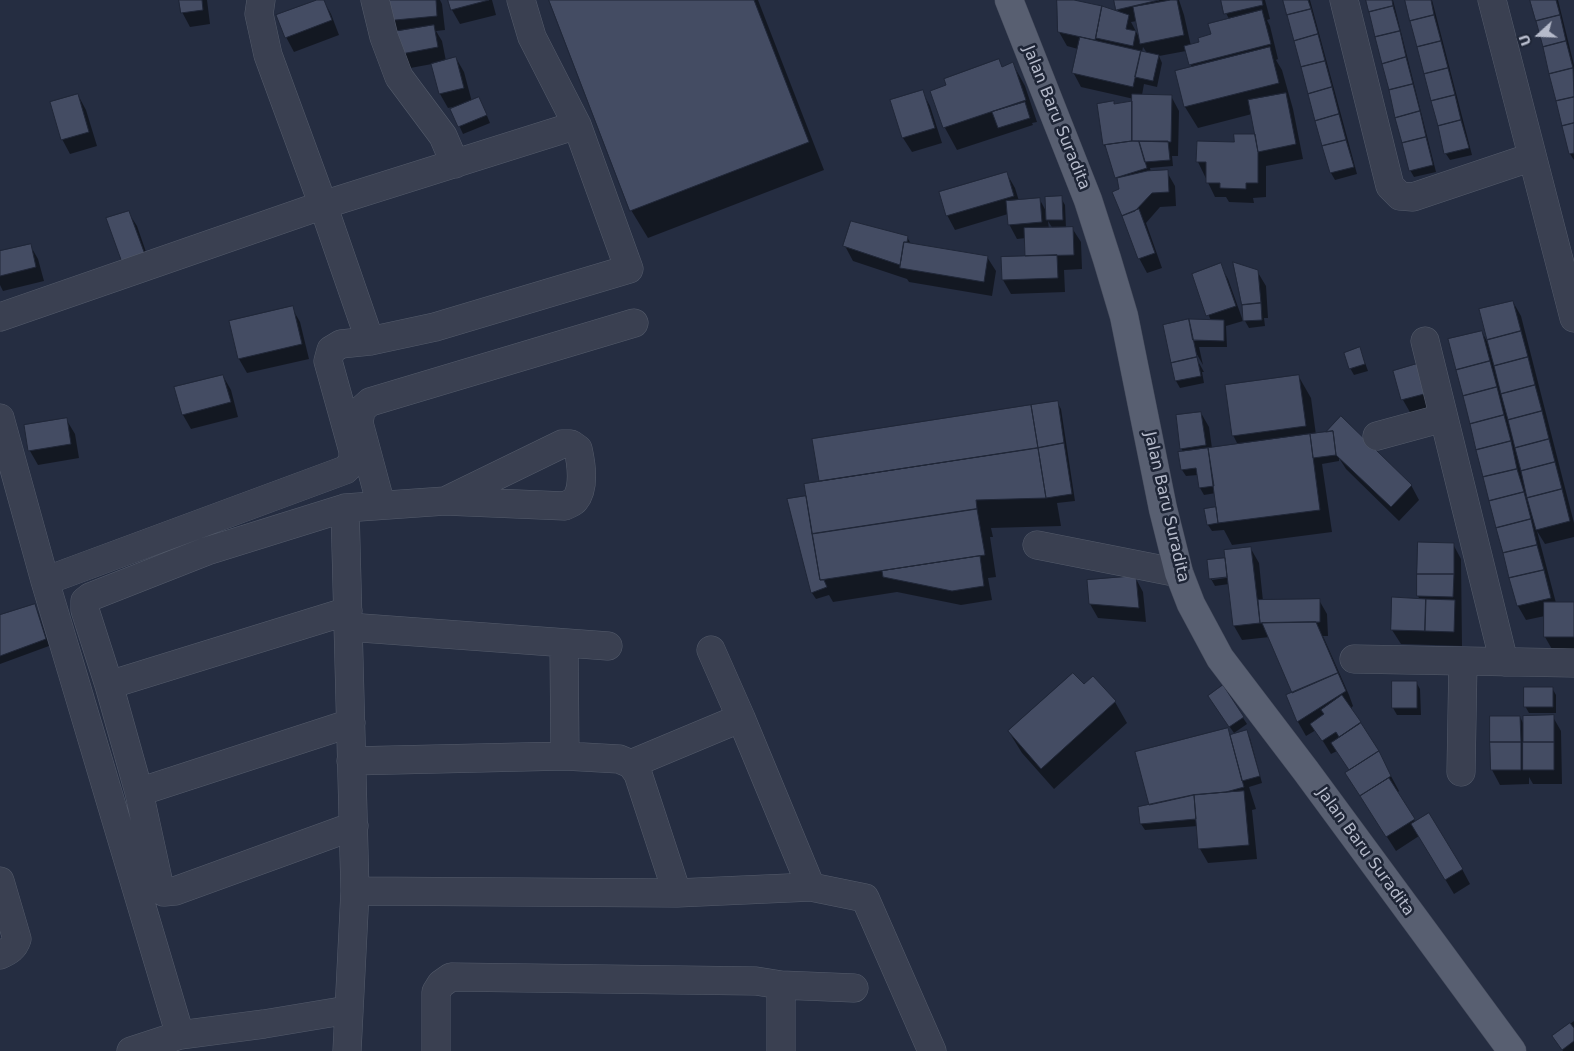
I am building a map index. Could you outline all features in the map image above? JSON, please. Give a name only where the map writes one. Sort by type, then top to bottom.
[{"type":"main road","name":"Jalan Baru Suradita","points":[[1009,0],[1088,200],[1124,316],[1163,509],[1179,572],[1191,604],[1220,658],[1306,771],[1512,1051]]},
{"type":"street","points":[[261,0],[259,14],[268,55],[370,341]]},
{"type":"street","points":[[375,0],[384,37],[399,77],[443,136],[455,164]]},
{"type":"street","points":[[46,581],[346,470],[353,462],[353,451],[328,361],[331,350],[341,344],[370,341],[435,327],[629,269],[577,125],[532,36],[521,0]]},
{"type":"street","points":[[1344,0],[1390,186],[1400,196],[1413,197],[1532,157]]},
{"type":"street","points":[[1492,0],[1574,318]]},
{"type":"street","points":[[0,317],[323,205],[577,125]]},
{"type":"street","points":[[381,506],[359,423],[360,410],[370,402],[634,323]]},
{"type":"street","points":[[1425,341],[1504,662]]},
{"type":"street","points":[[0,418],[180,1035]]},
{"type":"street","points":[[1377,436],[1443,418]]},
{"type":"street","points":[[354,826],[175,891],[164,892],[159,884],[139,792],[109,685],[85,610],[85,601],[90,597],[207,550],[345,508],[445,501]]},
{"type":"street","points":[[345,508],[355,891],[347,1051]]},
{"type":"street","points":[[1038,545],[1179,572]]},
{"type":"street","points":[[109,685],[348,619],[564,643],[608,646]]},
{"type":"street","points":[[564,643],[565,756]]},
{"type":"street","points":[[711,650],[811,887]]},
{"type":"street","points":[[1354,659],[1574,663]]},
{"type":"street","points":[[1461,772],[1463,661]]},
{"type":"street","points":[[631,764],[741,718]]},
{"type":"street","points":[[139,792],[351,723]]},
{"type":"street","points":[[351,762],[565,756],[619,758],[631,764],[638,774],[676,893]]},
{"type":"street","points":[[0,881],[17,939],[15,946],[0,955]]},
{"type":"street","points":[[355,891],[676,893],[811,887],[865,898],[932,1051]]},
{"type":"street","points":[[436,1051],[436,992],[451,977],[756,981],[780,985],[854,988]]},
{"type":"street","points":[[780,985],[781,1051]]},
{"type":"street","points":[[131,1051],[180,1035],[348,1010]]},
{"type":"building","points":[[179,0],[202,0],[203,10],[181,13]]},
{"type":"building","points":[[317,0],[324,0],[332,20],[285,38],[276,15]]},
{"type":"building","points":[[383,0],[436,0],[437,16],[385,21]]},
{"type":"building","points":[[448,0],[489,0],[451,10]]},
{"type":"building","points":[[549,0],[754,0],[809,142],[630,211]]},
{"type":"building","points":[[1057,0],[1074,0],[1102,6],[1095,40],[1058,32]]},
{"type":"building","points":[[1114,0],[1159,0],[1116,10]]},
{"type":"building","points":[[1177,0],[1184,35],[1140,44],[1133,7]]},
{"type":"building","points":[[1221,0],[1262,0],[1263,5],[1224,14]]},
{"type":"building","points":[[1283,0],[1308,0],[1311,9],[1287,15]]},
{"type":"building","points":[[1366,0],[1392,0],[1393,6],[1369,12]]},
{"type":"building","points":[[1405,0],[1431,0],[1434,15],[1410,21]]},
{"type":"building","points":[[1530,0],[1556,0],[1560,15],[1536,21]]},
{"type":"building","points":[[1102,6],[1129,15],[1126,29],[1136,31],[1133,46],[1096,38]]},
{"type":"building","points":[[1393,6],[1400,31],[1375,37],[1369,12]]},
{"type":"building","points":[[1311,9],[1318,34],[1294,41],[1287,15]]},
{"type":"building","points":[[1262,10],[1271,44],[1189,65],[1184,46],[1199,42],[1198,38],[1211,34],[1208,24]]},
{"type":"building","points":[[1434,15],[1441,41],[1417,47],[1410,21]]},
{"type":"building","points":[[1560,15],[1566,41],[1543,47],[1536,21]]},
{"type":"building","points":[[434,25],[438,47],[396,55],[392,32]]},
{"type":"building","points":[[1400,31],[1406,57],[1382,64],[1375,37]]},
{"type":"building","points":[[1318,34],[1325,61],[1301,67],[1294,41]]},
{"type":"building","points":[[1080,37],[1141,51],[1133,87],[1072,73]]},
{"type":"building","points":[[1441,41],[1448,68],[1424,74],[1417,47]]},
{"type":"building","points":[[1566,41],[1573,68],[1549,74],[1543,47]]},
{"type":"building","points":[[1270,47],[1279,83],[1184,107],[1175,71]]},
{"type":"building","points":[[1141,51],[1159,55],[1153,81],[1135,77]]},
{"type":"building","points":[[456,57],[464,88],[439,94],[431,64]]},
{"type":"building","points":[[1406,57],[1413,84],[1389,90],[1382,64]]},
{"type":"building","points":[[999,59],[1002,67],[1013,62],[1026,100],[943,128],[930,91],[946,85],[944,79]]},
{"type":"building","points":[[1325,61],[1332,87],[1308,94],[1301,67]]},
{"type":"building","points":[[1448,68],[1455,95],[1431,101],[1424,74]]},
{"type":"building","points":[[1573,68],[1574,97],[1556,101],[1549,74]]},
{"type":"building","points":[[1413,84],[1420,111],[1395,118],[1389,90]]},
{"type":"building","points":[[1332,87],[1339,114],[1315,121],[1308,94]]},
{"type":"building","points":[[923,90],[935,128],[902,138],[890,100]]},
{"type":"building","points":[[1286,93],[1296,144],[1258,152],[1248,100]]},
{"type":"building","points":[[78,94],[89,132],[61,140],[50,102]]},
{"type":"building","points":[[1132,94],[1172,95],[1171,142],[1132,141]]},
{"type":"building","points":[[1455,95],[1461,120],[1438,126],[1431,101]]},
{"type":"building","points":[[479,97],[487,115],[458,127],[450,109]]},
{"type":"building","points":[[1574,97],[1574,123],[1562,126],[1556,101]]},
{"type":"building","points":[[1114,101],[1114,104],[1132,101],[1132,141],[1103,145],[1097,104]]},
{"type":"building","points":[[1025,102],[1030,118],[998,128],[992,112]]},
{"type":"building","points":[[1420,111],[1426,137],[1402,143],[1395,118]]},
{"type":"building","points":[[1339,114],[1346,140],[1322,146],[1315,121]]},
{"type":"building","points":[[1461,120],[1469,148],[1444,154],[1438,126]]},
{"type":"building","points":[[1574,123],[1574,153],[1569,154],[1562,126]]},
{"type":"building","points":[[1234,134],[1255,134],[1258,152],[1258,183],[1246,183],[1246,189],[1220,188],[1220,183],[1206,183],[1206,162],[1196,162],[1197,141],[1234,142]]},
{"type":"building","points":[[1426,137],[1433,165],[1409,171],[1402,143]]},
{"type":"building","points":[[1346,140],[1354,167],[1330,173],[1322,146]]},
{"type":"building","points":[[1139,141],[1147,168],[1115,178],[1105,145]]},
{"type":"building","points":[[1139,141],[1168,141],[1170,160],[1145,162]]},
{"type":"building","points":[[1168,170],[1169,192],[1152,193],[1135,211],[1122,216],[1112,192],[1119,189],[1117,178],[1147,171]]},
{"type":"building","points":[[1007,172],[1014,196],[946,216],[939,192]]},
{"type":"building","points":[[1062,196],[1063,220],[1046,220],[1045,197]]},
{"type":"building","points":[[1040,198],[1042,222],[1008,225],[1006,201]]},
{"type":"building","points":[[1139,209],[1155,253],[1138,259],[1122,216]]},
{"type":"building","points":[[129,211],[147,260],[124,268],[106,218]]},
{"type":"building","points":[[851,221],[908,236],[907,242],[904,242],[900,265],[843,246]]},
{"type":"building","points":[[1073,227],[1074,255],[1025,256],[1024,228]]},
{"type":"building","points":[[904,242],[988,256],[984,282],[900,268]]},
{"type":"building","points":[[31,244],[36,267],[0,276],[0,251]]},
{"type":"building","points":[[1057,255],[1058,278],[1002,280],[1001,257]]},
{"type":"building","points":[[1233,262],[1258,270],[1261,303],[1242,305]]},
{"type":"building","points":[[1221,263],[1236,306],[1206,316],[1192,274]]},
{"type":"building","points":[[1513,301],[1521,331],[1487,340],[1479,309]]},
{"type":"building","points":[[1261,303],[1262,320],[1243,321],[1242,305]]},
{"type":"building","points":[[293,306],[302,344],[238,359],[229,321]]},
{"type":"building","points":[[1189,319],[1197,357],[1171,363],[1163,325]]},
{"type":"building","points":[[1189,319],[1224,320],[1224,341],[1193,340]]},
{"type":"building","points":[[1482,331],[1490,361],[1456,370],[1448,339]]},
{"type":"building","points":[[1521,331],[1528,357],[1494,366],[1487,340]]},
{"type":"building","points":[[1360,347],[1365,364],[1349,369],[1344,353]]},
{"type":"building","points":[[1197,357],[1201,376],[1175,381],[1171,363]]},
{"type":"building","points":[[1528,357],[1535,385],[1501,394],[1494,366]]},
{"type":"building","points":[[1490,361],[1497,387],[1463,396],[1456,370]]},
{"type":"building","points":[[1420,363],[1428,393],[1401,400],[1393,371]]},
{"type":"building","points":[[223,375],[231,402],[182,415],[174,387]]},
{"type":"building","points":[[1299,375],[1306,426],[1232,436],[1225,385]]},
{"type":"building","points":[[1535,385],[1542,411],[1508,420],[1501,394]]},
{"type":"building","points":[[1497,387],[1504,415],[1470,424],[1463,396]]},
{"type":"building","points":[[1058,401],[1064,443],[1038,448],[1031,405]]},
{"type":"building","points":[[1031,405],[1038,448],[819,481],[812,439]]},
{"type":"building","points":[[1542,411],[1549,439],[1515,448],[1508,420]]},
{"type":"building","points":[[1201,412],[1206,445],[1180,449],[1176,415]]},
{"type":"building","points":[[1504,415],[1511,441],[1476,450],[1470,424]]},
{"type":"building","points":[[1341,416],[1412,485],[1391,507],[1336,455],[1333,431],[1326,432]]},
{"type":"building","points":[[67,418],[71,444],[28,451],[24,425]]},
{"type":"building","points":[[1333,431],[1336,455],[1313,458],[1310,434]]},
{"type":"building","points":[[1310,434],[1320,510],[1218,523],[1208,448]]},
{"type":"building","points":[[1549,439],[1555,462],[1521,471],[1515,448]]},
{"type":"building","points":[[1511,441],[1517,469],[1483,477],[1476,450]]},
{"type":"building","points":[[1064,443],[1072,494],[1046,498],[1038,448]]},
{"type":"building","points":[[1038,448],[1046,498],[976,500],[977,509],[812,534],[804,484]]},
{"type":"building","points":[[1208,448],[1214,486],[1199,488],[1196,468],[1181,470],[1178,452]]},
{"type":"building","points":[[1555,462],[1562,489],[1527,498],[1521,471]]},
{"type":"building","points":[[1517,469],[1524,492],[1489,501],[1483,477]]},
{"type":"building","points":[[1562,489],[1570,521],[1536,530],[1527,498]]},
{"type":"building","points":[[1524,492],[1531,519],[1496,528],[1489,501]]},
{"type":"building","points":[[806,496],[820,580],[824,580],[827,587],[811,593],[787,499]]},
{"type":"building","points":[[1216,507],[1218,523],[1207,525],[1204,509]]},
{"type":"building","points":[[977,509],[985,555],[820,580],[812,534]]},
{"type":"building","points":[[1531,519],[1537,545],[1503,553],[1496,528]]},
{"type":"building","points":[[1418,542],[1454,543],[1454,574],[1417,574]]},
{"type":"building","points":[[1537,545],[1544,570],[1509,578],[1503,553]]},
{"type":"building","points":[[1251,547],[1260,623],[1233,626],[1224,550]]},
{"type":"building","points":[[980,556],[984,586],[952,591],[883,577],[882,571]]},
{"type":"building","points":[[1225,558],[1227,577],[1209,579],[1207,560]]},
{"type":"building","points":[[1544,570],[1551,598],[1517,606],[1509,578]]},
{"type":"building","points":[[1417,574],[1454,574],[1453,597],[1417,596]]},
{"type":"building","points":[[1136,576],[1139,608],[1089,604],[1087,580]]},
{"type":"building","points":[[1392,597],[1426,599],[1425,631],[1391,630]]},
{"type":"building","points":[[1320,599],[1320,622],[1260,623],[1258,600]]},
{"type":"building","points":[[1426,599],[1455,600],[1454,632],[1425,631]]},
{"type":"building","points":[[1544,602],[1574,602],[1574,637],[1544,637]]},
{"type":"building","points":[[35,604],[46,639],[0,656],[0,615]]},
{"type":"building","points":[[1316,622],[1338,673],[1292,693],[1262,623]]},
{"type":"building","points":[[1073,673],[1084,684],[1093,676],[1116,701],[1041,769],[1008,731]]},
{"type":"building","points":[[1338,673],[1346,691],[1297,722],[1286,695]]},
{"type":"building","points":[[1392,681],[1417,681],[1417,708],[1392,708]]},
{"type":"building","points":[[1223,685],[1244,717],[1229,727],[1208,696]]},
{"type":"building","points":[[1524,687],[1553,687],[1553,707],[1524,707]]},
{"type":"building","points":[[1342,695],[1361,722],[1339,737],[1336,732],[1322,741],[1310,724],[1324,714],[1321,710]]},
{"type":"building","points":[[1554,715],[1554,742],[1523,742],[1523,716]]},
{"type":"building","points":[[1490,716],[1520,716],[1521,742],[1490,742]]},
{"type":"building","points":[[1361,723],[1379,751],[1349,770],[1331,743]]},
{"type":"building","points":[[1228,728],[1244,787],[1226,792],[1194,795],[1149,805],[1135,752]]},
{"type":"building","points":[[1247,730],[1260,776],[1242,781],[1230,735]]},
{"type":"building","points":[[1490,742],[1521,742],[1521,770],[1491,770]]},
{"type":"building","points":[[1523,742],[1554,742],[1554,770],[1523,770]]},
{"type":"building","points":[[1379,751],[1391,776],[1360,796],[1345,773]]},
{"type":"building","points":[[1389,778],[1415,819],[1386,837],[1360,796]]},
{"type":"building","points":[[1244,791],[1249,845],[1198,849],[1194,795]]},
{"type":"building","points":[[1194,795],[1196,819],[1140,824],[1138,807]]},
{"type":"building","points":[[1429,813],[1463,869],[1445,880],[1411,824]]},
{"type":"building","points":[[1570,1023],[1574,1028],[1574,1041],[1562,1050],[1552,1036]]}]
